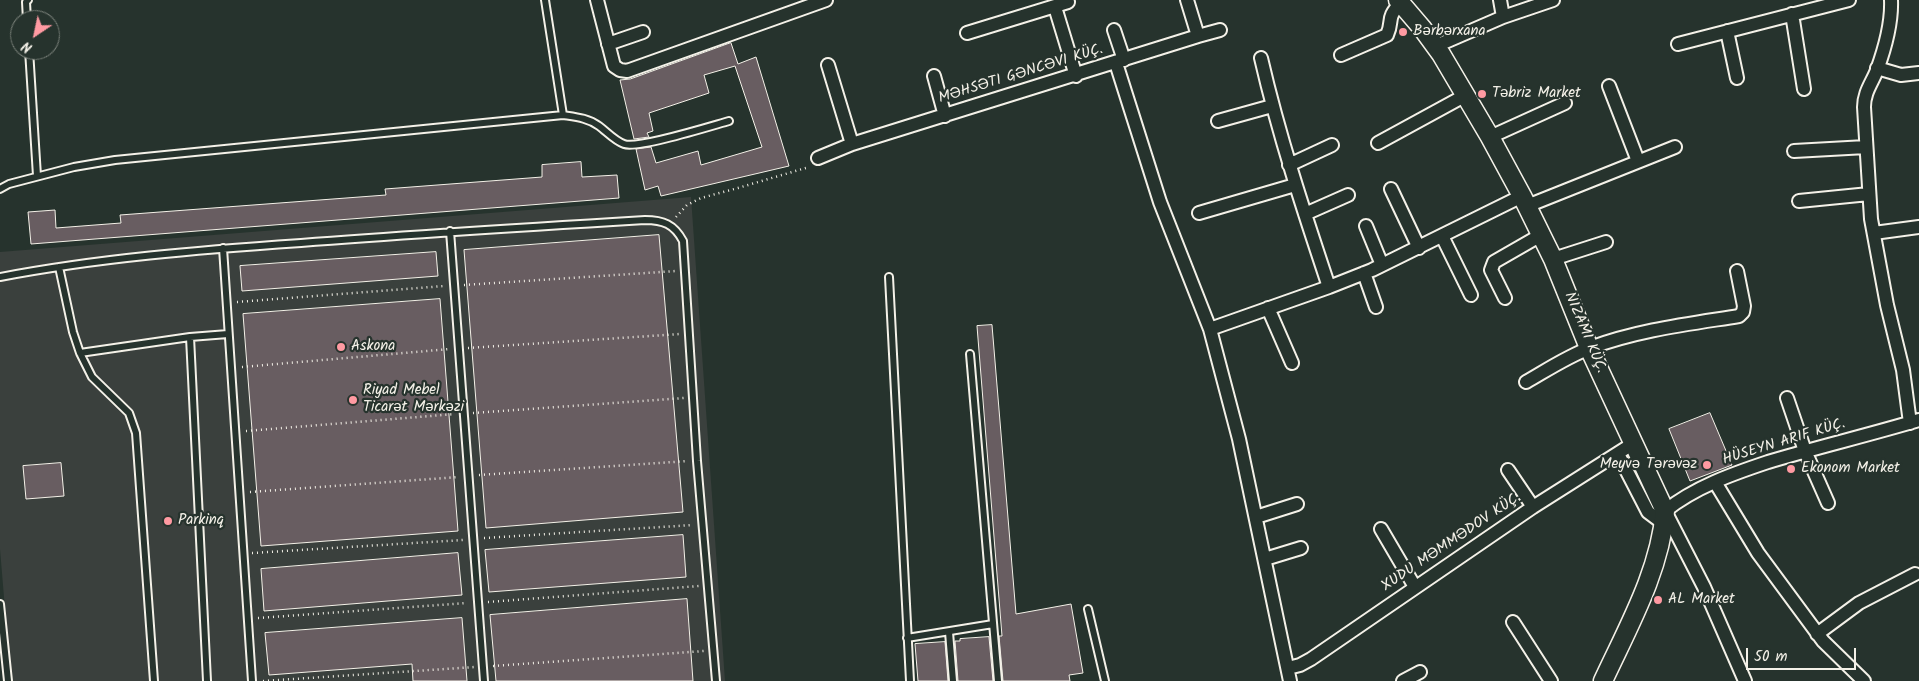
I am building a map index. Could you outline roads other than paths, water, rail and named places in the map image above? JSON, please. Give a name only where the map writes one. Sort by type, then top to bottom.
[{"type":"street","points":[[597,0],[614,66],[620,70],[635,69],[826,0]]},
{"type":"street","points":[[1186,0],[1198,36]]},
{"type":"street","points":[[1500,0],[1503,17]]},
{"type":"street","points":[[1436,46],[1503,17],[1553,0]]},
{"type":"street","points":[[1678,44],[1849,0]]},
{"type":"street","points":[[1891,0],[1892,15],[1877,68],[1864,97],[1866,147],[1874,233],[1887,305],[1917,421]]},
{"type":"street","points":[[967,33],[1068,2]]},
{"type":"street","points":[[1341,55],[1387,36],[1392,12],[1399,2]]},
{"type":"street","name":"NIZAMI KÜÇ.","points":[[1399,2],[1436,46],[1490,137],[1524,201],[1552,259],[1589,348],[1634,443],[1665,518],[1704,588],[1745,681]]},
{"type":"street","points":[[1055,7],[1076,76]]},
{"type":"street","points":[[1792,14],[1804,89]]},
{"type":"street","points":[[1114,30],[1120,62],[1162,208],[1210,328],[1239,439],[1289,675]]},
{"type":"street","name":"MƏHSƏTI GƏNCƏVI KÜÇ.","points":[[818,158],[852,144],[1220,30]]},
{"type":"street","points":[[1727,31],[1738,78]]},
{"type":"street","points":[[608,44],[642,32]]},
{"type":"street","points":[[1261,58],[1272,106],[1289,165],[1329,287]]},
{"type":"street","points":[[828,66],[852,144]]},
{"type":"street","points":[[1877,68],[1901,75],[1919,73]]},
{"type":"street","points":[[934,76],[945,116]]},
{"type":"street","points":[[1609,86],[1638,161]]},
{"type":"street","points":[[1378,143],[1466,95]]},
{"type":"street","points":[[1490,137],[1565,103]]},
{"type":"street","points":[[1218,121],[1272,106]]},
{"type":"street","points":[[1289,165],[1332,145]]},
{"type":"street","points":[[1210,328],[1329,287],[1524,201],[1675,147]]},
{"type":"street","points":[[1794,151],[1866,147]]},
{"type":"street","points":[[1199,213],[1295,185]]},
{"type":"street","points":[[1391,189],[1419,248]]},
{"type":"street","points":[[1799,201],[1869,194]]},
{"type":"street","points":[[1304,214],[1348,195]]},
{"type":"street","points":[[1366,226],[1382,265]]},
{"type":"street","points":[[1874,233],[1919,227]]},
{"type":"street","points":[[1505,298],[1491,270],[1491,265],[1541,235]]},
{"type":"street","points":[[1442,236],[1471,294]]},
{"type":"street","points":[[1552,259],[1606,242]]},
{"type":"street","points":[[1526,382],[1589,348],[1654,329],[1739,316],[1743,312],[1744,306],[1737,271]]},
{"type":"street","points":[[1364,273],[1376,307]]},
{"type":"street","points":[[1268,308],[1292,363]]},
{"type":"street","points":[[1787,398],[1805,451],[1828,503]]},
{"type":"street","name":"HÜSEYN ARIF KÜÇ.","points":[[1665,518],[1676,502],[1715,482],[1746,470],[1805,451],[1917,421]]},
{"type":"street","name":"XUDU MƏMMƏDOV KÜÇ.","points":[[1289,675],[1300,665],[1533,507],[1634,443]]},
{"type":"street","points":[[1603,681],[1652,571],[1662,540],[1665,518],[1648,512],[1618,454]]},
{"type":"street","points":[[1508,470],[1533,507]]},
{"type":"street","points":[[1715,482],[1758,552],[1817,634],[1830,650],[1864,681]]},
{"type":"street","points":[[1256,517],[1297,504]]},
{"type":"street","points":[[1381,529],[1415,587]]},
{"type":"street","points":[[1265,559],[1301,548]]},
{"type":"street","points":[[1817,634],[1859,603],[1915,574]]},
{"type":"street","points":[[1513,622],[1551,681]]},
{"type":"street","points":[[1403,681],[1420,672]]},
{"type":"lane","points":[[545,0],[563,115]]},
{"type":"lane","points":[[30,60],[37,176]]},
{"type":"lane","points":[[0,189],[9,184],[37,176],[114,160],[563,115],[590,121],[625,145],[643,144],[730,121]]},
{"type":"lane","points":[[0,277],[144,255],[223,248],[450,231],[645,220],[659,220],[670,224],[683,241],[700,497],[716,681]]},
{"type":"lane","points":[[450,231],[484,681]]},
{"type":"lane","points":[[223,248],[252,681]]},
{"type":"lane","points":[[59,267],[73,332],[80,353],[92,377],[129,413],[136,433],[154,681]]},
{"type":"lane","points":[[889,277],[910,681]]},
{"type":"lane","points":[[80,353],[190,337],[228,334]]},
{"type":"lane","points":[[190,337],[207,681]]},
{"type":"lane","points":[[970,354],[998,681]]},
{"type":"lane","points":[[0,604],[8,681]]},
{"type":"lane","points":[[1088,610],[1105,681]]},
{"type":"lane","points":[[907,638],[994,624]]},
{"type":"lane","points":[[949,632],[953,681]]},
{"type":"place","name":"Bərbərxana","points":[[1403,32]]},
{"type":"place","name":"Təbriz Market","points":[[1482,94]]},
{"type":"place","name":"Askona","points":[[341,347]]},
{"type":"place","name":"Riyad Mebel Ticarət Mərkəzi","points":[[353,400]]},
{"type":"place","name":"Meyvə Tərəvəz","points":[[1707,465]]},
{"type":"place","name":"Ekonom Market","points":[[1791,469]]},
{"type":"place","name":"Parkinq","points":[[168,521]]},
{"type":"place","name":"AL Market","points":[[1658,600]]}]
